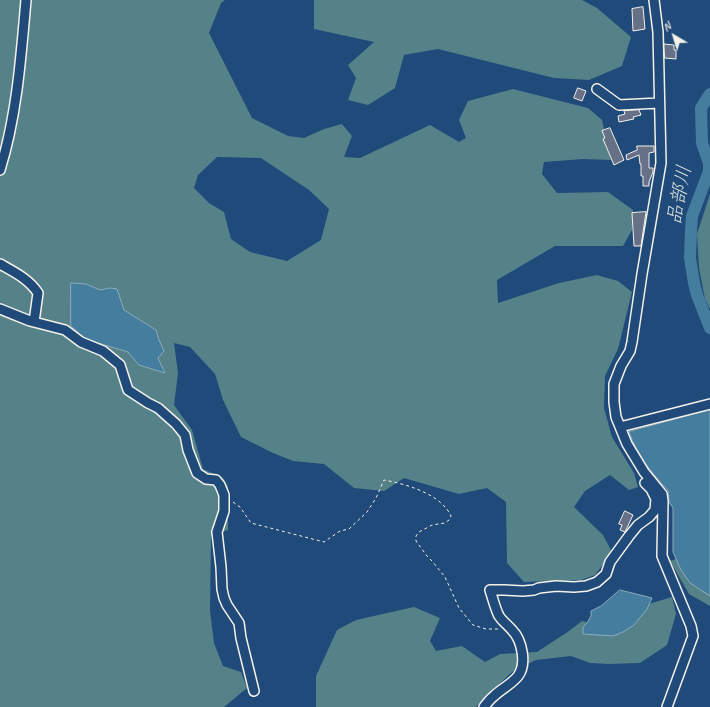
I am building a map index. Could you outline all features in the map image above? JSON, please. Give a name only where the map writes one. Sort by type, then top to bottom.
[{"type":"street","points":[[0,170],[10,131],[15,103],[26,0]]},
{"type":"street","points":[[654,0],[658,32],[661,163],[630,351],[621,366],[614,384],[614,402],[616,417],[627,444],[644,472],[662,494],[662,556],[691,626],[693,636],[667,707]]},
{"type":"street","points":[[597,89],[619,105],[660,103]]},
{"type":"street","points":[[0,264],[32,284],[38,293],[34,322]]},
{"type":"street","points":[[0,309],[34,322],[65,330],[81,342],[103,351],[120,365],[128,390],[158,408],[176,424],[185,435],[188,450],[197,473],[206,479],[216,480],[220,485],[224,495],[224,511],[217,532],[222,589],[227,605],[239,623],[241,638],[254,691]]},
{"type":"street","points":[[620,427],[710,404]]},
{"type":"street","points":[[484,707],[494,696],[518,677],[522,670],[523,660],[520,643],[512,630],[500,617],[490,590],[523,591],[556,586],[586,586],[597,582],[606,574],[610,562],[629,536],[638,526],[650,517],[655,510],[656,499],[646,483],[644,472]]},
{"type":"path","points":[[224,495],[240,507],[251,522],[324,542],[340,531],[349,529],[367,512],[376,498],[384,480],[398,482],[432,496],[448,510],[451,516],[450,520],[446,523],[432,525],[419,532],[416,536],[416,541],[445,577],[459,608],[473,625],[486,629],[498,629]]},
{"type":"green space","points":[[0,0],[225,0],[221,3],[209,33],[252,118],[288,136],[304,138],[324,129],[342,124],[352,136],[344,157],[360,158],[430,125],[459,142],[466,138],[459,120],[468,101],[513,89],[588,108],[602,120],[611,160],[583,159],[544,162],[542,174],[557,193],[608,192],[633,210],[632,230],[623,246],[555,246],[497,280],[498,303],[559,283],[597,275],[618,281],[632,292],[618,349],[605,376],[604,408],[612,437],[634,473],[638,487],[629,490],[610,475],[585,491],[574,507],[603,535],[612,552],[595,575],[581,580],[524,582],[507,563],[506,502],[487,488],[459,494],[404,478],[384,491],[354,488],[324,464],[293,461],[241,437],[223,400],[215,374],[190,347],[174,343],[178,373],[174,405],[192,430],[203,469],[223,478],[228,487],[228,530],[211,536],[210,611],[214,643],[223,666],[241,672],[247,688],[224,707],[0,707]],"holes":[[[217,157],[261,158],[309,190],[329,209],[321,240],[287,261],[250,252],[231,239],[224,212],[209,203],[194,188],[198,175]]]},
{"type":"green space","points":[[314,0],[582,0],[597,8],[631,37],[622,66],[589,80],[554,78],[438,49],[404,55],[395,88],[368,105],[348,100],[356,78],[348,65],[374,42],[314,29]]},
{"type":"green space","points":[[710,194],[710,309],[705,299],[699,268],[697,234]]},
{"type":"green space","points":[[710,547],[710,606],[689,594],[670,561]]},
{"type":"green space","points":[[672,597],[676,614],[667,645],[640,663],[590,663],[571,656],[536,660],[512,672],[476,707],[316,707],[316,676],[337,630],[356,620],[414,607],[440,618],[430,641],[436,651],[462,646],[485,662],[500,654],[537,652],[582,621],[605,627],[642,606]]},
{"type":"water","points":[[71,283],[86,284],[100,290],[110,288],[117,289],[124,310],[156,330],[164,351],[158,358],[165,373],[139,365],[128,352],[85,339],[71,326]]},
{"type":"water","points":[[710,410],[710,596],[690,583],[681,570],[673,552],[673,508],[669,502],[668,490],[646,464],[636,449],[629,432]]},
{"type":"water","points":[[620,590],[652,598],[647,609],[634,625],[613,636],[583,634],[583,627],[591,616],[591,611],[601,606]]},
{"type":"building","points":[[643,7],[645,29],[633,31],[632,9]]},
{"type":"building","points":[[664,44],[674,45],[674,50],[676,50],[676,59],[665,58]]},
{"type":"building","points":[[578,88],[586,91],[582,101],[574,98]]},
{"type":"building","points":[[639,110],[641,115],[633,117],[634,119],[619,122],[618,116],[625,114],[624,111]]},
{"type":"building","points":[[610,128],[624,160],[614,165],[603,139],[605,138],[602,131]]},
{"type":"building","points":[[637,146],[654,146],[654,152],[649,153],[649,168],[653,168],[653,172],[649,186],[643,186],[643,176],[641,176],[639,155],[627,160],[626,155],[637,150]]},
{"type":"building","points":[[646,212],[641,246],[634,246],[632,213]]},
{"type":"building","points":[[625,511],[633,515],[625,532],[620,530],[622,525],[619,524]]},
{"type":"waterway","name":"品部川","points":[[710,94],[701,108],[702,143],[709,163],[709,171],[692,216],[690,258],[697,295],[710,328]]}]
